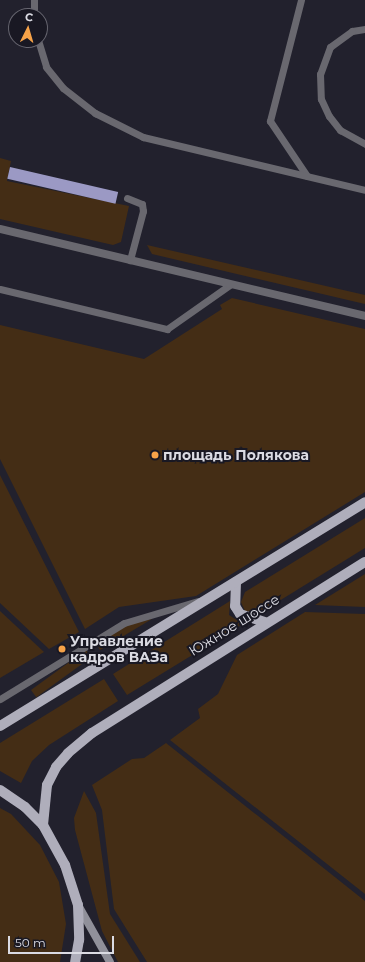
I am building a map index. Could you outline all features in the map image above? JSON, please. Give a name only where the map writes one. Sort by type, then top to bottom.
[{"type":"main road","points":[[0,726],[213,597],[365,502]]},
{"type":"main road","name":"Южное шоссе","points":[[43,826],[47,785],[68,753],[129,708],[265,622],[365,562]]},
{"type":"main road","points":[[236,582],[235,606],[240,614],[265,622]]},
{"type":"main road","points":[[0,790],[25,807],[43,826],[65,864],[78,905],[110,962]]},
{"type":"main road","points":[[75,962],[79,940],[78,905]]},
{"type":"street","points":[[0,229],[365,316]]},
{"type":"lane","points":[[301,0],[270,121],[306,176]]},
{"type":"lane","points":[[365,29],[352,31],[330,47],[320,74],[321,99],[329,116],[340,130],[365,144]]},
{"type":"lane","points":[[40,48],[46,68],[63,88],[95,113],[143,137],[365,190]]},
{"type":"lane","points":[[127,198],[142,204],[143,211],[130,260]]},
{"type":"lane","points":[[0,289],[167,329],[231,284]]},
{"type":"lane","points":[[0,699],[124,623],[213,597]]},
{"type":"shaded area","points":[[0,158],[11,161],[7,181],[129,206],[121,242],[113,245],[0,219]]},
{"type":"shaded area","points":[[147,245],[365,295],[365,304],[152,254]]},
{"type":"shaded area","points":[[232,298],[365,329],[365,492],[196,596],[119,607],[85,629],[0,459],[0,325],[144,359],[222,309],[220,305]]},
{"type":"shaded area","points":[[0,475],[79,632],[49,649],[0,603]]},
{"type":"shaded area","points":[[365,518],[365,548],[258,614],[245,611],[241,602],[245,592]]},
{"type":"shaded area","points":[[365,574],[365,607],[315,605]]},
{"type":"shaded area","points":[[230,601],[229,615],[243,624],[127,695],[113,674]]},
{"type":"shaded area","points":[[0,611],[44,652],[0,678]]},
{"type":"shaded area","points":[[305,612],[365,614],[365,894],[170,740],[200,718],[198,709],[218,694],[237,655]]},
{"type":"shaded area","points":[[152,619],[100,650],[96,643],[126,625]]},
{"type":"shaded area","points":[[86,650],[91,657],[36,697],[31,690]]},
{"type":"shaded area","points":[[104,679],[118,701],[49,745],[32,761],[21,783],[0,771],[0,743]]},
{"type":"shaded area","points":[[166,743],[365,901],[365,962],[147,962],[114,909],[102,810],[92,785],[132,759],[144,758]]},
{"type":"shaded area","points":[[84,791],[96,813],[110,914],[140,962],[118,962],[102,931],[75,830],[74,818]]},
{"type":"shaded area","points":[[0,808],[11,814],[40,845],[59,882],[66,924],[60,962],[0,962]]},
{"type":"building","points":[[10,167],[118,192],[115,204],[7,179]]},
{"type":"place","name":"площадь Полякова","points":[[155,455]]},
{"type":"place","name":"Управление кадров ВАЗа","points":[[62,649]]}]
